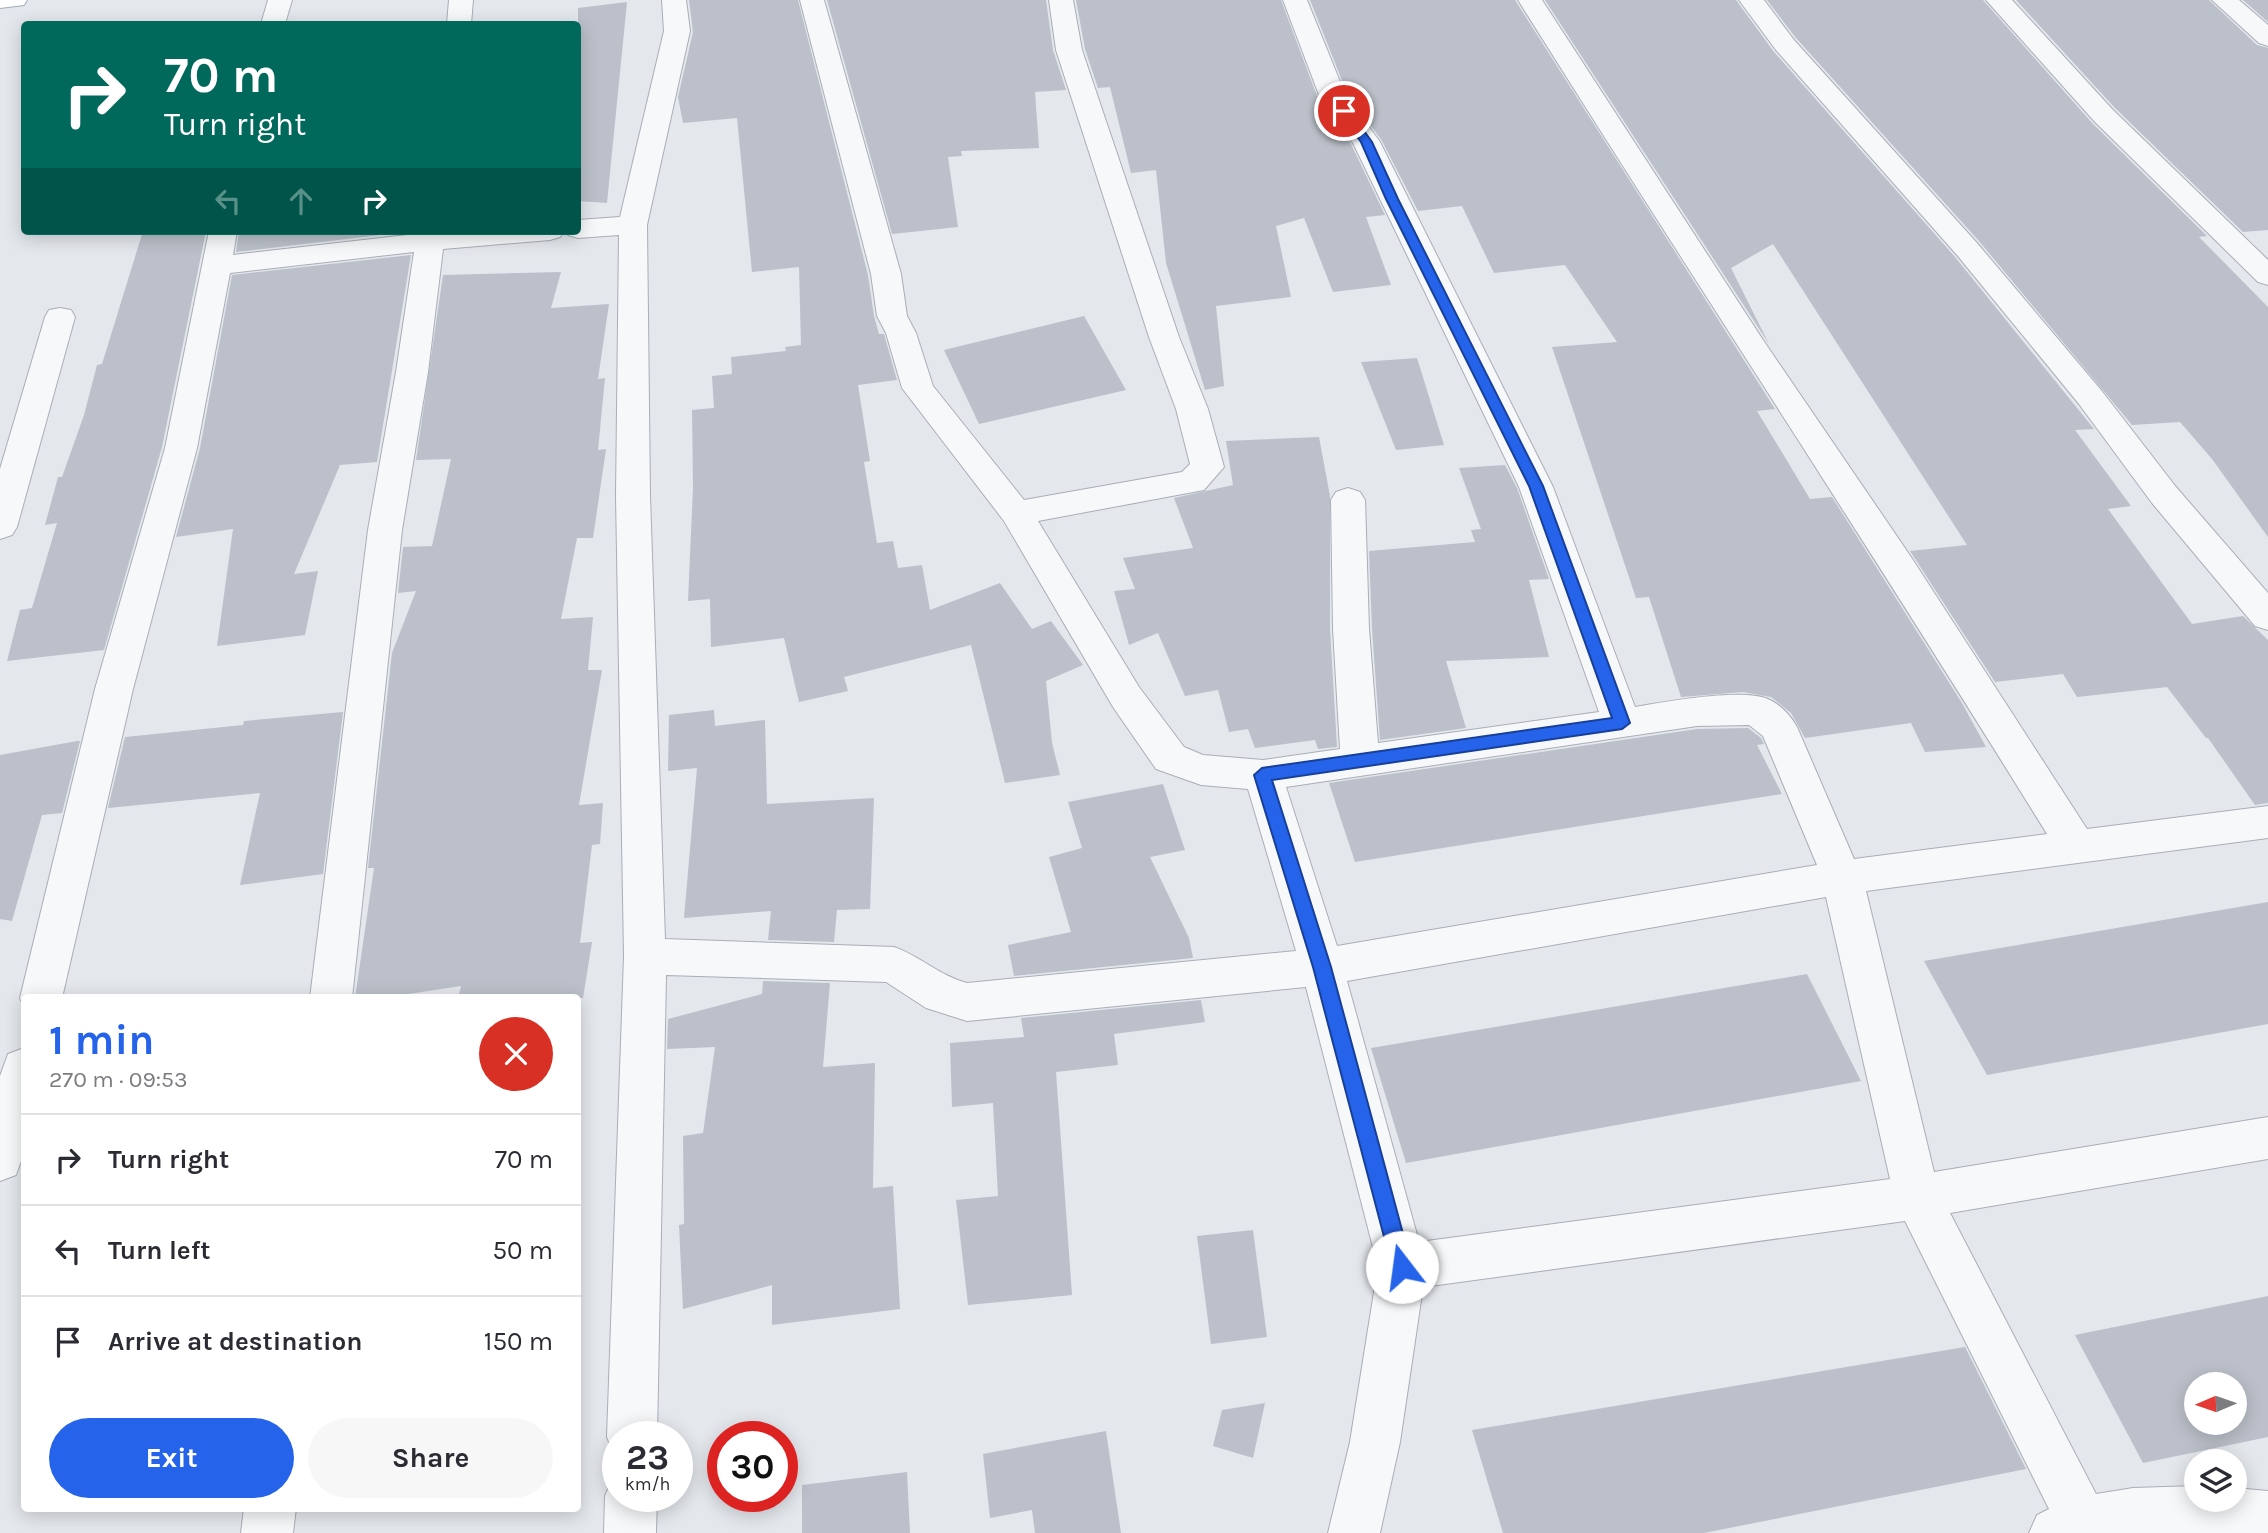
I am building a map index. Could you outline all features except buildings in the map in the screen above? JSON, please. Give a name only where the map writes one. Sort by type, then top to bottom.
[{"type":"main road","points":[[0,1],[15,0]]},
{"type":"street","points":[[274,21],[281,0]]},
{"type":"street","points":[[459,21],[461,0]]},
{"type":"street","points":[[632,1421],[645,956],[634,496],[633,225],[677,31],[674,0]]},
{"type":"street","points":[[812,0],[886,274],[892,316],[901,333],[918,388],[1016,513],[1126,697],[1170,758],[1201,770],[1262,775],[1697,712],[1757,710],[1778,727],[1842,877],[1917,1197],[2069,1527],[2178,1510],[2268,1517]]},
{"type":"street","points":[[1016,513],[1192,482],[1207,467],[1192,409],[1164,337],[1069,50],[1061,0]]},
{"type":"street","points":[[1295,0],[1332,95],[1366,142],[1536,486],[1622,723]]},
{"type":"street","points":[[1530,0],[1751,346],[1899,566],[2076,846]]},
{"type":"street","points":[[1751,0],[1785,45],[1967,249],[2090,397],[2164,495],[2268,617]]},
{"type":"street","points":[[1997,0],[2104,116],[2268,276]]},
{"type":"street","points":[[2224,0],[2268,38]]},
{"type":"street","points":[[581,229],[633,225]]},
{"type":"street","points":[[42,994],[114,689],[181,448],[221,235]]},
{"type":"street","points":[[215,266],[454,235]]},
{"type":"street","points":[[331,994],[385,530],[412,372],[430,236]]},
{"type":"street","points":[[0,527],[60,317]]},
{"type":"street","points":[[1348,500],[1351,629],[1360,760]]},
{"type":"street","points":[[1262,775],[1322,967],[1402,1267],[1375,1442],[1354,1533]]},
{"type":"street","points":[[645,956],[894,965],[941,995],[968,1002],[1322,967],[1842,877],[2268,822]]},
{"type":"street","points":[[0,1160],[21,1080]]},
{"type":"street","points":[[1402,1267],[1917,1197],[2268,1138]]},
{"type":"street","points":[[267,1533],[270,1512]]},
{"type":"street","points":[[629,1533],[630,1512]]},
{"type":"route","points":[[1344,111],[1366,142],[1536,486],[1622,723],[1262,775],[1322,967],[1402,1267]]}]
